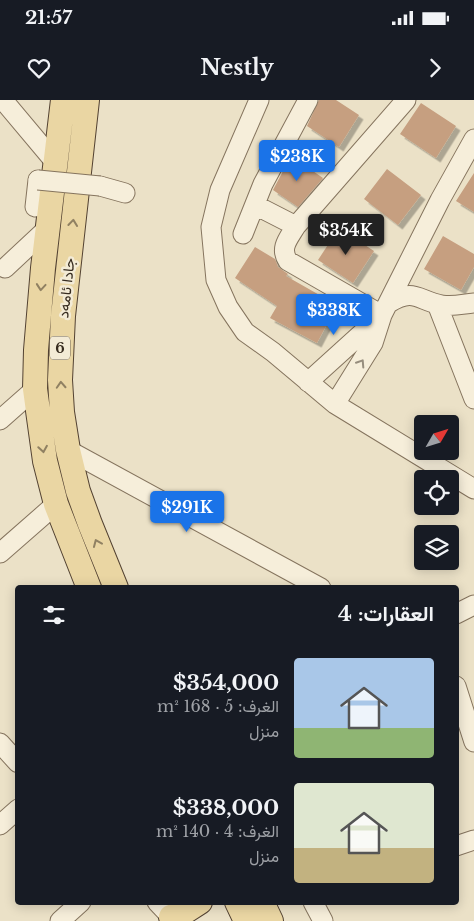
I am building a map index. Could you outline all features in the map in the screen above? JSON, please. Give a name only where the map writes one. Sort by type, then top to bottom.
[{"type":"main road","name":"جادا ئامەد","points":[[63,100],[43,268],[38,322],[36,389],[45,461],[56,504],[88,585]]},
{"type":"main road","name":"جادا ئامەد","points":[[87,100],[60,348],[60,380],[62,412],[72,468],[86,514],[115,585]]},
{"type":"main road","points":[[168,913],[186,911],[195,905]]},
{"type":"main road","points":[[238,905],[246,921]]},
{"type":"main road","points":[[263,905],[271,921]]},
{"type":"street","points":[[3,100],[55,162]]},
{"type":"street","points":[[259,100],[220,190],[211,227],[216,280],[228,307],[245,332],[335,404],[474,489]]},
{"type":"street","points":[[243,234],[263,184],[308,100]]},
{"type":"street","points":[[385,309],[288,262],[284,256],[284,246],[296,226],[406,100]]},
{"type":"street","points":[[335,404],[373,343],[385,309],[440,200],[474,139]]},
{"type":"street","points":[[35,208],[38,180],[100,186],[125,193]]},
{"type":"street","points":[[255,205],[296,226]]},
{"type":"street","points":[[2,266],[49,227]]},
{"type":"street","points":[[308,382],[385,309],[403,296],[412,295],[448,306],[474,303]]},
{"type":"street","points":[[437,304],[474,399]]},
{"type":"street","points":[[0,420],[36,389]]},
{"type":"street","points":[[68,450],[316,585]]},
{"type":"street","points":[[0,552],[56,504]]},
{"type":"street","points":[[459,612],[474,605]]},
{"type":"street","points":[[459,700],[467,739]]},
{"type":"street","points":[[0,743],[15,759]]},
{"type":"street","points":[[0,825],[15,812]]},
{"type":"street","points":[[459,845],[474,840]]},
{"type":"street","points":[[60,921],[78,905]]},
{"type":"street","points":[[315,905],[323,921]]},
{"type":"building","points":[[319,100],[336,100],[359,115],[339,147],[307,126]]},
{"type":"building","points":[[421,103],[456,126],[436,158],[400,134]]},
{"type":"building","points":[[291,156],[323,178],[298,207],[273,190]]},
{"type":"building","points":[[387,169],[421,195],[398,225],[364,199]]},
{"type":"building","points":[[474,173],[474,212],[456,201]]},
{"type":"building","points":[[339,228],[374,251],[353,283],[318,260]]},
{"type":"building","points":[[443,236],[474,254],[474,267],[461,290],[424,269]]},
{"type":"building","points":[[255,247],[275,259],[278,267],[288,274],[286,276],[337,305],[317,343],[270,318],[277,306],[235,278]]}]
